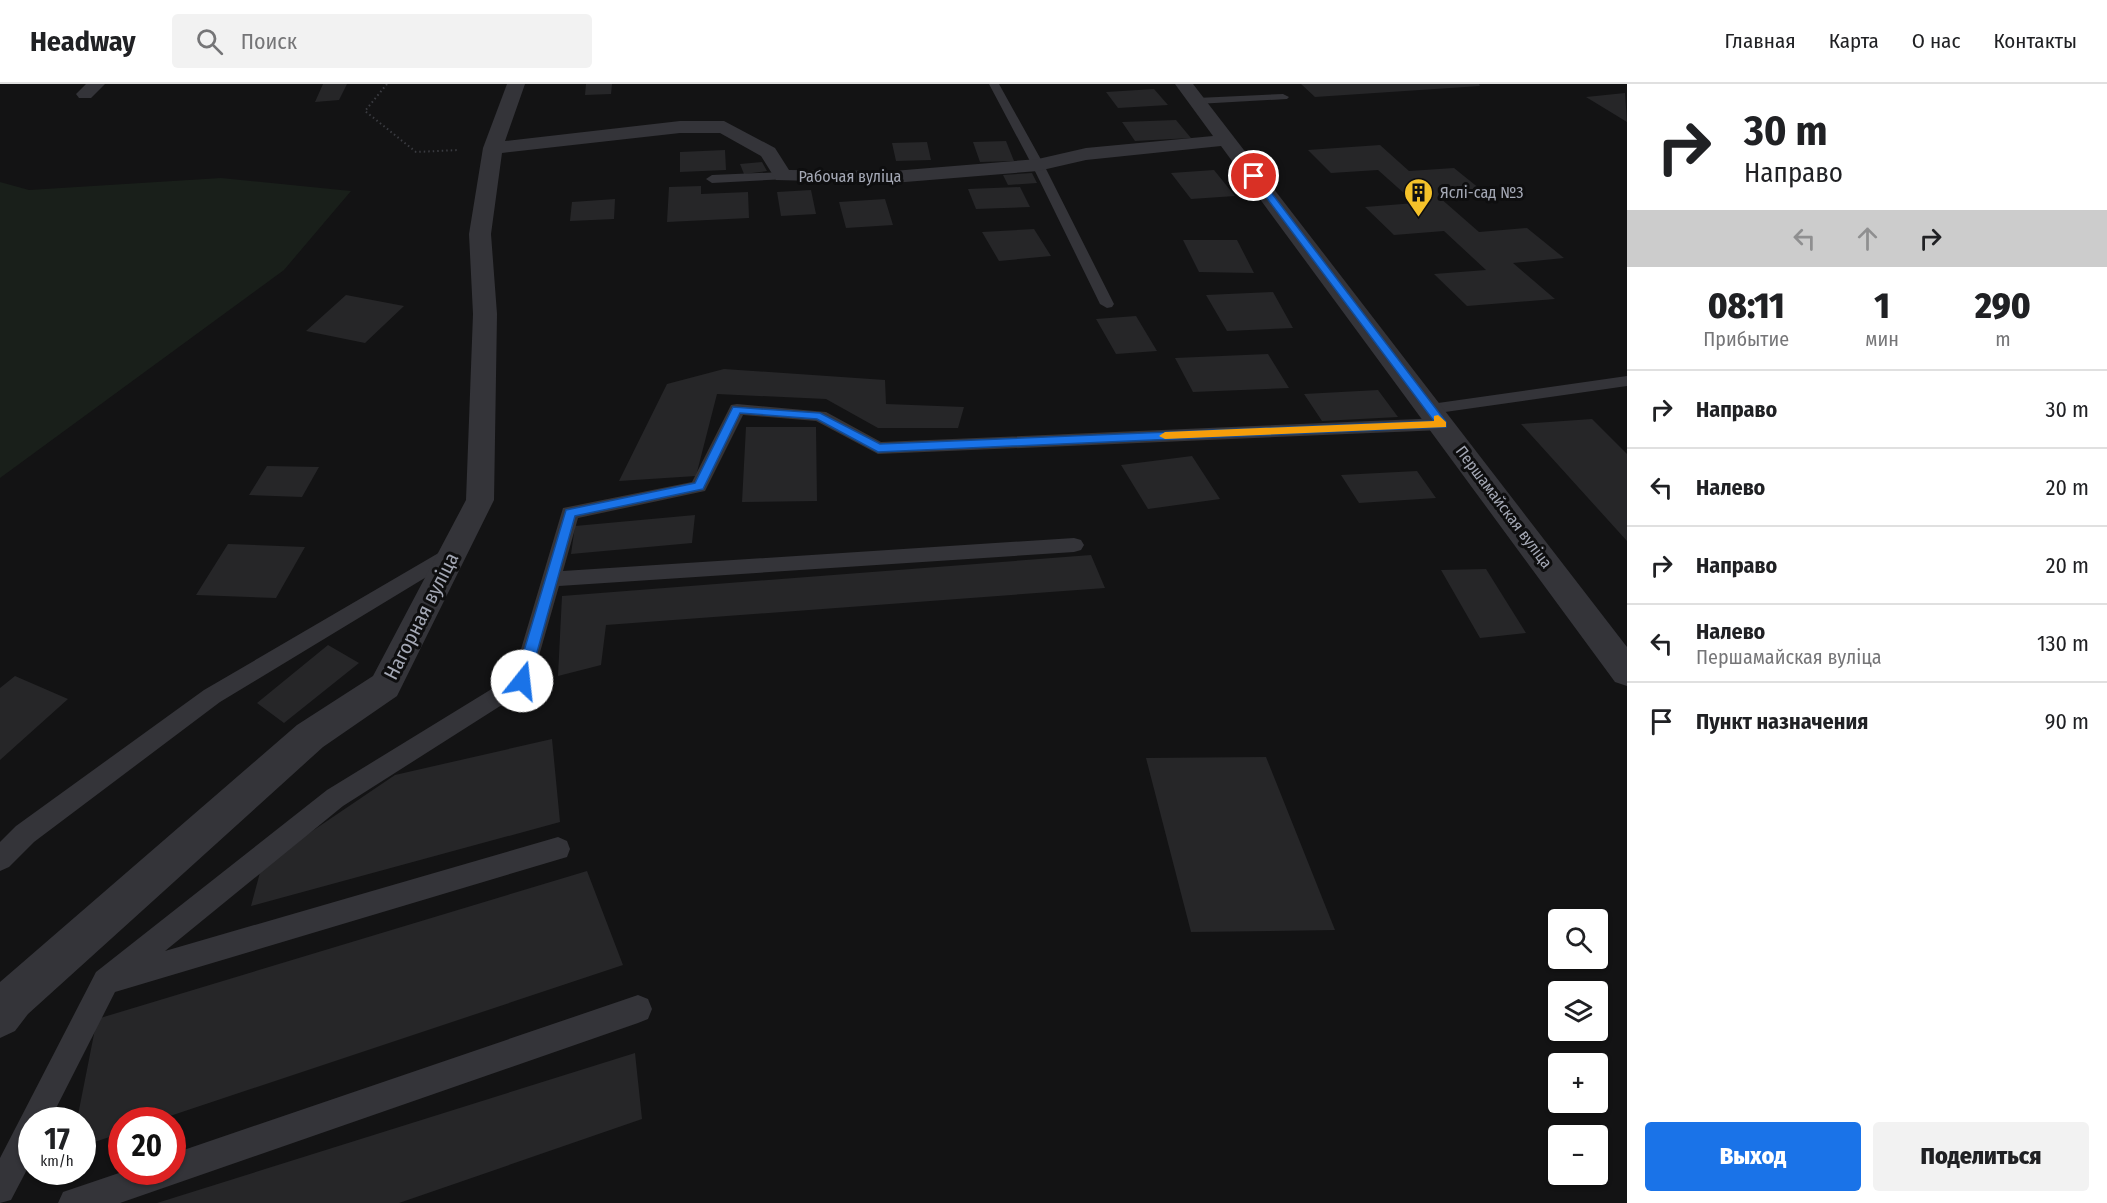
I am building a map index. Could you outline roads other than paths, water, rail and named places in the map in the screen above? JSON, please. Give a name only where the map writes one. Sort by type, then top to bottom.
[{"type":"street","name":"Нагорная вуліца","points":[[0,1016],[13,999],[310,736],[385,686],[480,500],[484,314],[480,234],[493,148],[516,84]]},
{"type":"street","name":"Першамайская вуліца","points":[[1191,93],[1627,672]]},
{"type":"street","name":"Рабочая вуліца","points":[[493,148],[680,127],[724,127],[768,152],[783,176],[893,177],[1038,165],[1086,154],[1227,140]]},
{"type":"lane","points":[[994,84],[1038,165],[1107,304]]},
{"type":"lane","points":[[1191,93],[1283,97]]},
{"type":"lane","points":[[712,179],[783,176]]},
{"type":"lane","points":[[42,1107],[106,982],[335,798],[522,681],[570,513],[699,486],[737,409],[820,416],[878,448],[1436,417],[1627,381]]},
{"type":"lane","points":[[1609,384],[1627,398]]},
{"type":"lane","points":[[551,579],[1074,545]]},
{"type":"lane","points":[[0,859],[25,834],[212,696],[454,551]]},
{"type":"lane","points":[[106,982],[558,849]]},
{"type":"lane","points":[[186,1164],[638,1009]]},
{"type":"lane","points":[[0,1189],[18,1155]]},
{"type":"lane","points":[[74,1203],[127,1185]]},
{"type":"place","name":"Яслі-сад №3","points":[[1419,218]]}]
